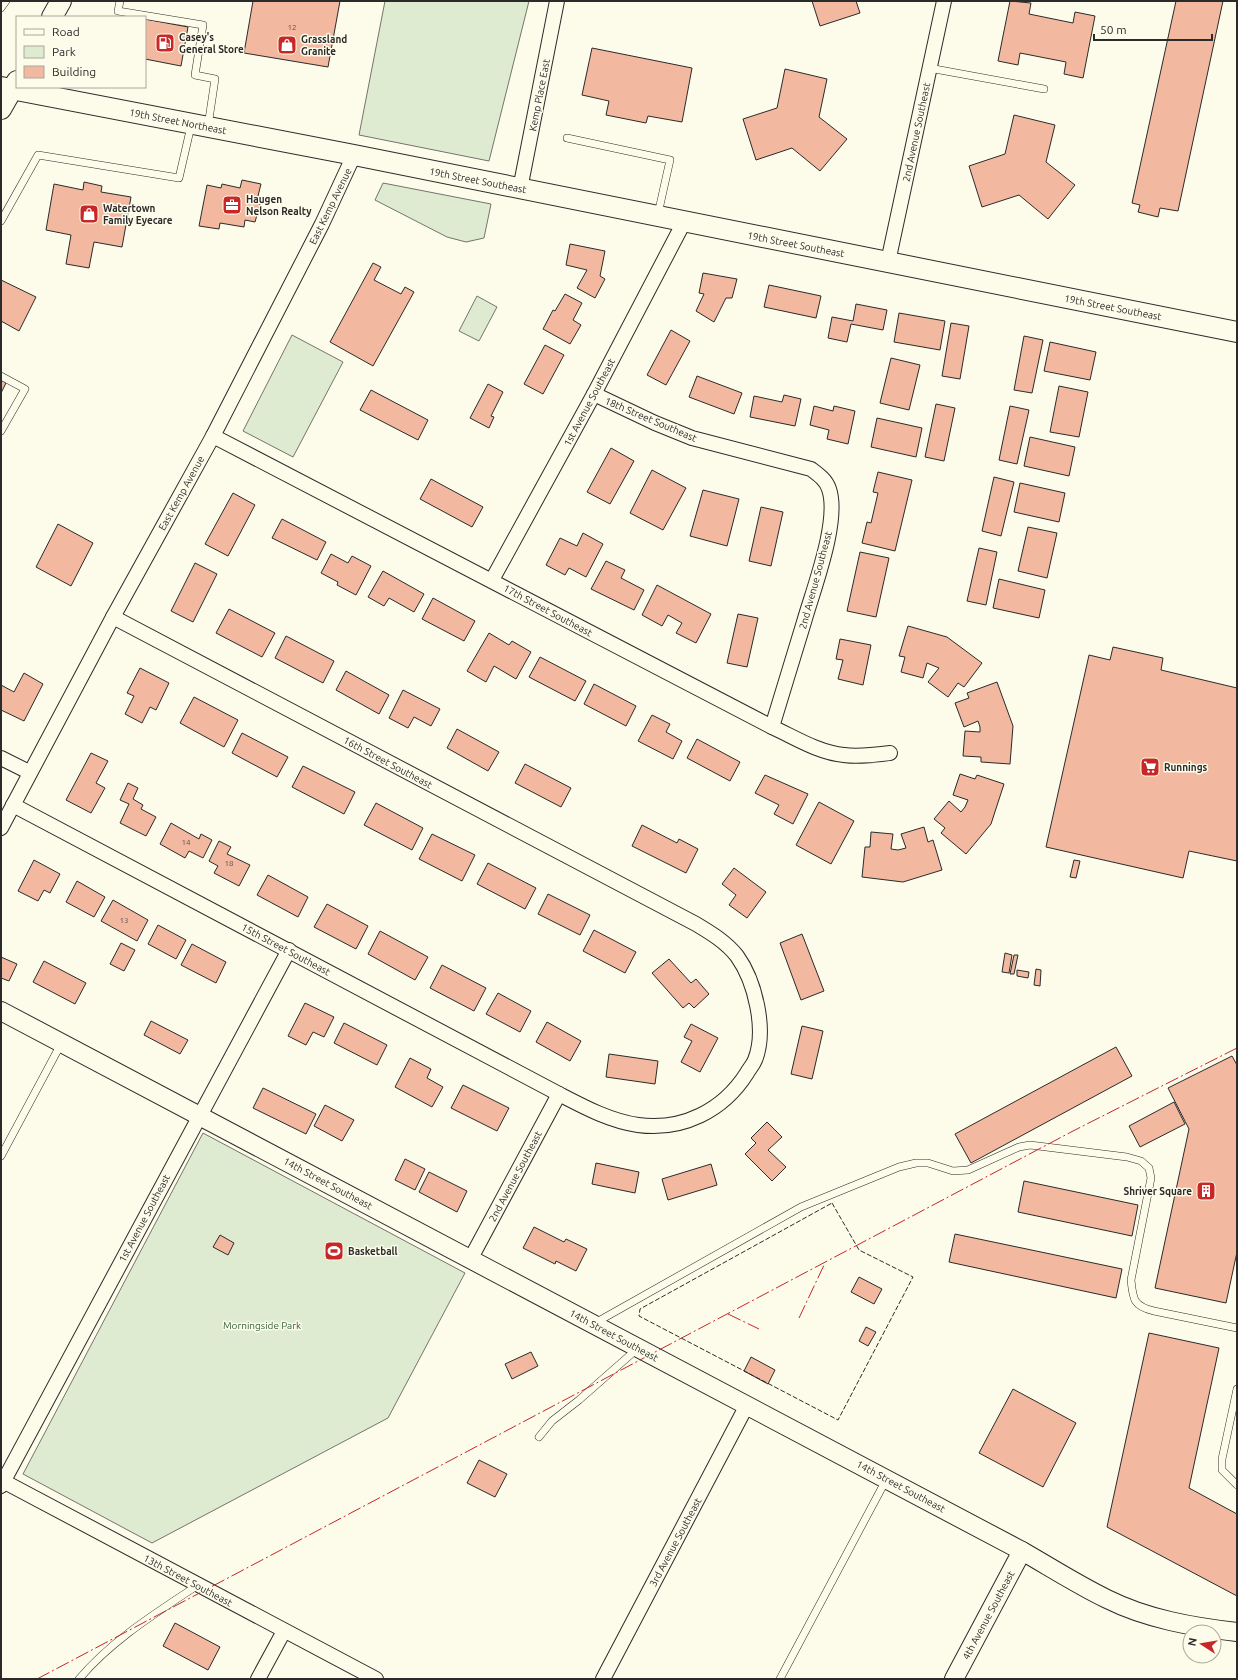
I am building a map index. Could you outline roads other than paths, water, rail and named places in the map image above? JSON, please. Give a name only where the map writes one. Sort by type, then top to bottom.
[{"type":"main road","points":[[53,16],[61,1]]},
{"type":"main road","points":[[1,109],[10,86]]},
{"type":"main road","name":"19th Street Northeast","points":[[20,88],[354,155]]},
{"type":"main road","name":"19th Street Southeast","points":[[354,155],[1237,332]]},
{"type":"street","name":"Kemp Place East","points":[[520,189],[557,1]]},
{"type":"street","name":"2nd Avenue Southeast","points":[[888,262],[944,1]]},
{"type":"street","name":"East Kemp Avenue","points":[[1,828],[29,772],[213,436],[322,224],[354,155]]},
{"type":"street","name":"1st Avenue Southeast","points":[[492,580],[594,394],[684,222]]},
{"type":"street","name":"18th Street Southeast","points":[[594,394],[655,423],[692,438],[779,461]]},
{"type":"street","name":"17th Street Southeast","points":[[213,436],[772,727],[827,752],[843,755],[868,756],[890,753]]},
{"type":"street","name":"2nd Avenue Southeast","points":[[772,727],[821,566],[830,527],[832,502],[829,489],[824,479],[811,470],[779,461]]},
{"type":"street","name":"16th Street Southeast","points":[[113,617],[663,906],[696,924],[719,939],[736,955],[747,974],[754,993],[759,1036],[755,1060],[741,1082]]},
{"type":"street","points":[[1,758],[29,772]]},
{"type":"street","name":"15th Street Southeast","points":[[13,805],[559,1094],[591,1110],[617,1120],[638,1125],[681,1124],[702,1115],[722,1102],[741,1082]]},
{"type":"street","name":"1st Avenue Southeast","points":[[2,1483],[289,950]]},
{"type":"street","name":"14th Street Southeast","points":[[1,1011],[471,1258],[1022,1551],[1108,1599],[1138,1611],[1203,1628],[1237,1632]]},
{"type":"street","name":"2nd Avenue Southeast","points":[[471,1258],[559,1094]]},
{"type":"street","name":"3rd Avenue Southeast","points":[[603,1679],[747,1405]]},
{"type":"street","name":"13th Street Southeast","points":[[2,1483],[376,1679]]},
{"type":"street","name":"4th Avenue Southeast","points":[[954,1679],[1022,1551]]},
{"type":"street","points":[[258,1679],[284,1630]]},
{"type":"lane","points":[[1,8],[6,1]]},
{"type":"lane","points":[[1,221],[38,155],[179,178],[200,125],[215,79],[195,75],[203,25],[118,11],[120,1]]},
{"type":"lane","points":[[929,68],[1044,89]]},
{"type":"lane","points":[[567,138],[670,160],[658,216]]},
{"type":"lane","points":[[1,376],[25,389],[1,431]]},
{"type":"lane","points":[[1,1156],[62,1043]]},
{"type":"lane","points":[[593,1323],[801,1207],[885,1173],[916,1163],[928,1163],[953,1171],[968,1170],[1020,1147],[1030,1145],[1127,1157],[1141,1161],[1150,1168],[1151,1178],[1131,1280],[1132,1293],[1136,1303],[1143,1308],[1154,1311],[1237,1328]]},
{"type":"lane","points":[[539,1437],[552,1421],[579,1400],[638,1347]]},
{"type":"lane","points":[[1237,1389],[1222,1459],[1222,1470],[1233,1483],[1237,1485]]},
{"type":"lane","points":[[780,1679],[887,1479]]},
{"type":"lane","points":[[79,1679],[94,1662],[115,1643],[160,1610],[198,1585]]},
{"type":"place","name":"Casey's General Store","points":[[165,43]]},
{"type":"place","name":"Grassland Granite","points":[[287,45]]},
{"type":"place","name":"Haugen Nelson Realty","points":[[232,205]]},
{"type":"place","name":"Watertown Family Eyecare","points":[[89,214]]},
{"type":"place","name":"Runnings","points":[[1150,767]]},
{"type":"place","name":"Shriver Square","points":[[1206,1191]]},
{"type":"place","name":"Basketball","points":[[334,1251]]},
{"type":"park label","name":"Morningside Park","points":[[262,1325]]}]
